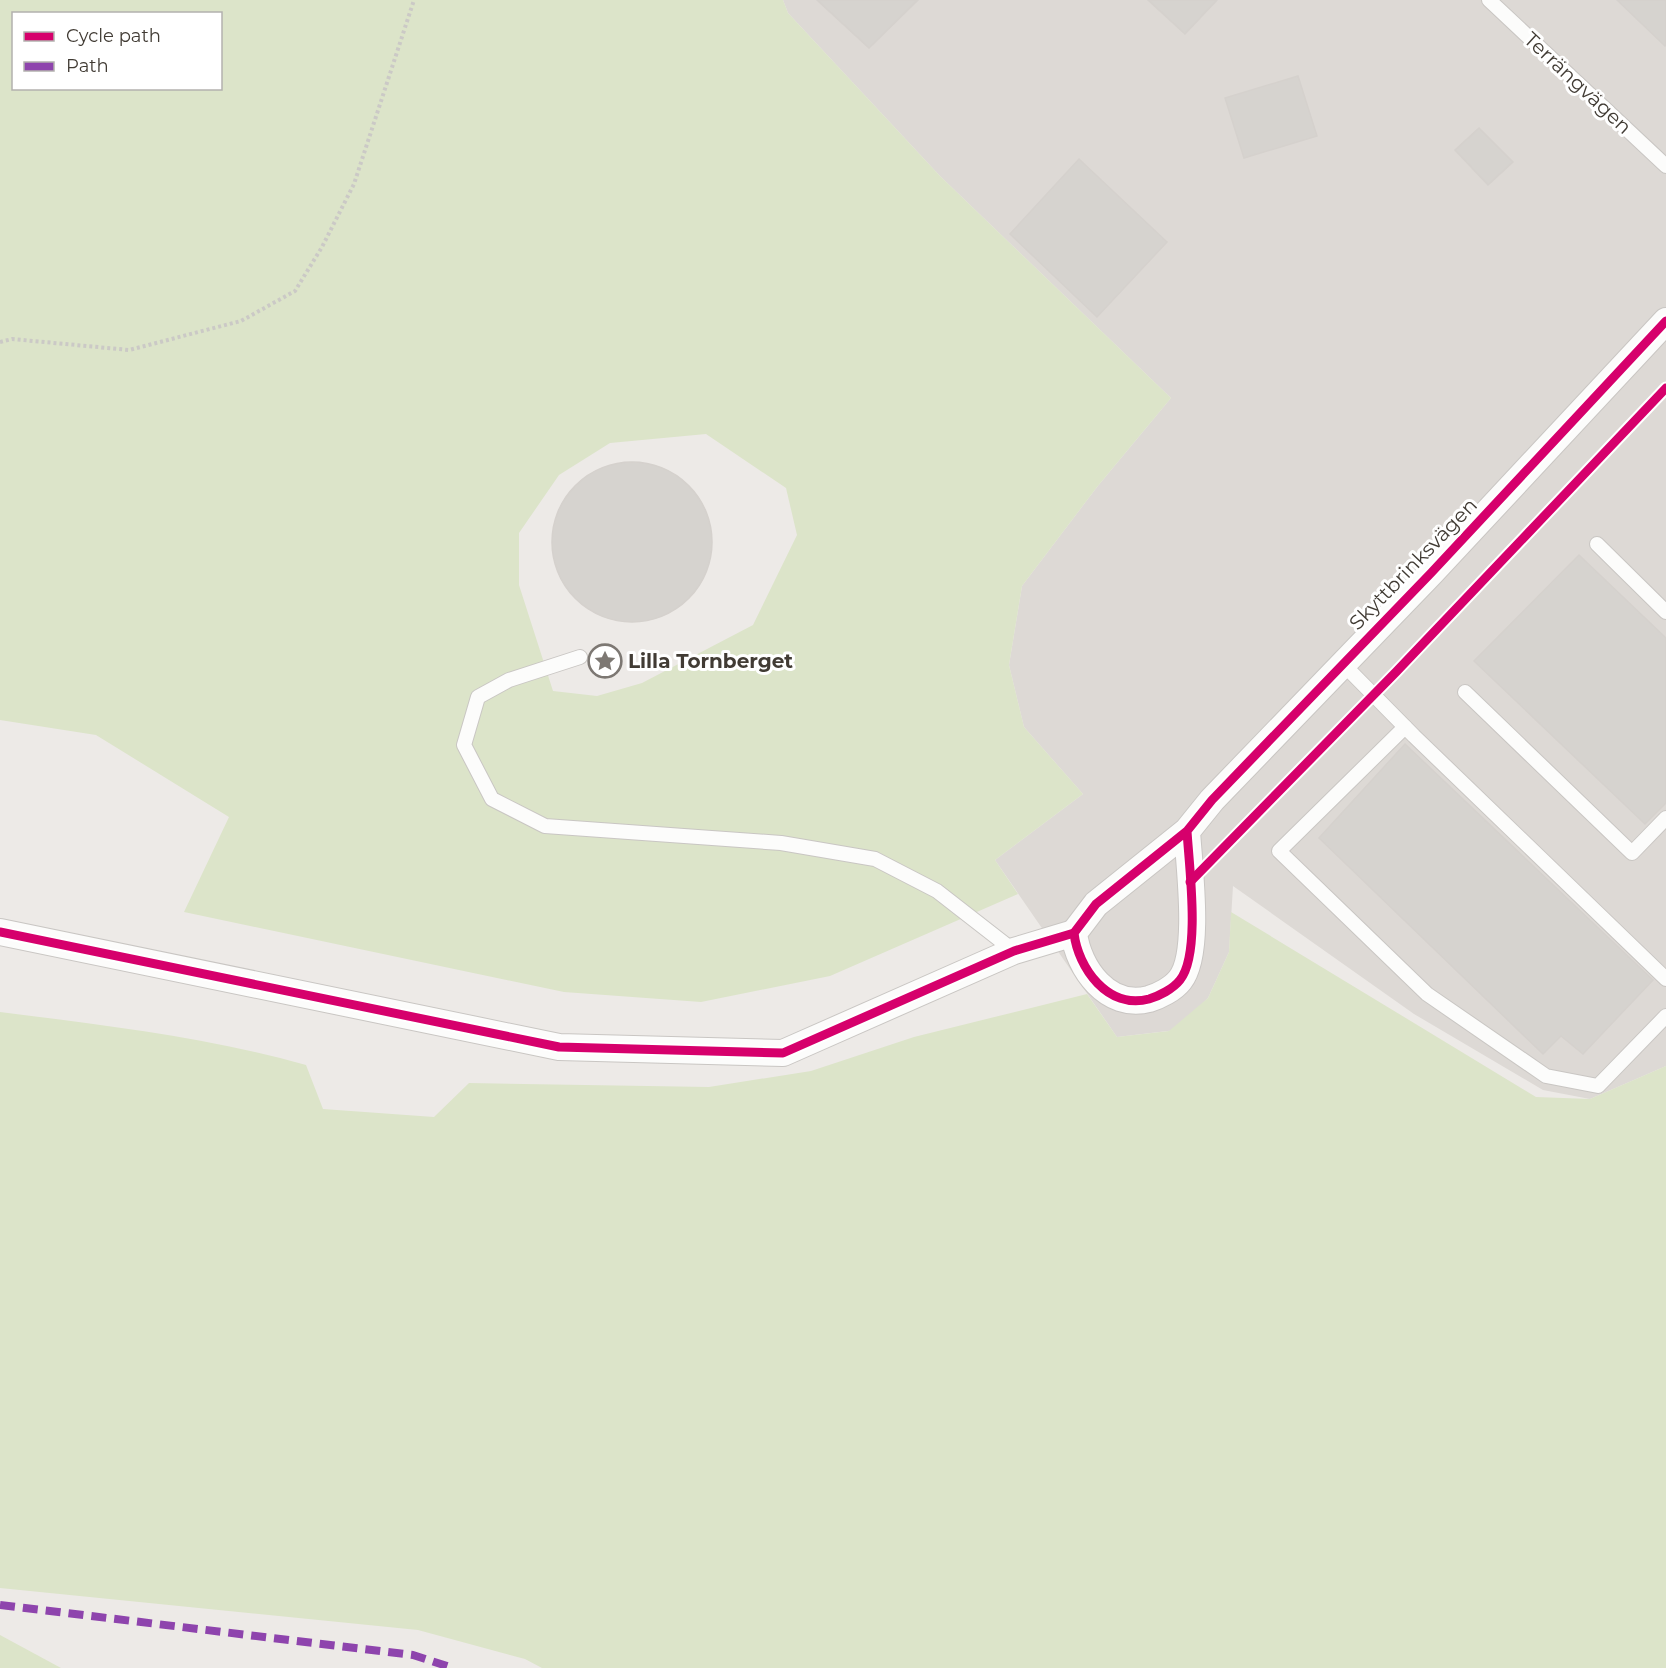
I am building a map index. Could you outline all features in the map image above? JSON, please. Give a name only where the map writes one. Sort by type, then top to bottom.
[{"type":"street","name":"Skyttbrinksvägen","points":[[1074,933],[1096,904],[1187,831],[1212,800],[1666,321]]},
{"type":"street","points":[[0,932],[559,1047],[783,1053],[1014,951],[1074,933],[1076,953],[1093,979],[1116,999],[1142,1000],[1159,996],[1180,980],[1192,949],[1187,831]]},
{"type":"lane","name":"Terrängvägen","points":[[1489,0],[1666,166]]},
{"type":"lane","points":[[1597,544],[1666,612]]},
{"type":"lane","points":[[580,657],[509,680],[478,697],[464,745],[492,799],[545,826],[782,843],[875,859],[937,891],[1014,951]]},
{"type":"lane","points":[[1343,664],[1405,727],[1666,979]]},
{"type":"lane","points":[[1465,692],[1632,853],[1666,818]]},
{"type":"lane","points":[[1405,727],[1279,851],[1427,994],[1546,1076],[1598,1086],[1666,1016]]},
{"type":"path","points":[[0,342],[12,339],[129,350],[241,321],[296,291],[322,248],[354,184],[414,0]]},
{"type":"path","points":[[1190,882],[1666,388]]},
{"type":"shaded area","points":[[783,0],[1666,0],[1666,1066],[1590,1099],[1543,1090],[1414,1014],[1233,886],[1229,952],[1208,998],[1176,1030],[1117,1037],[995,860],[1083,794],[1024,727],[1009,665],[1022,586],[1097,487],[1171,398],[940,176],[788,13]]},
{"type":"green space","points":[[0,0],[783,0],[788,13],[940,176],[1171,398],[1097,487],[1022,586],[1009,665],[1024,727],[1083,794],[995,860],[1018,894],[830,976],[701,1002],[564,992],[184,912],[229,817],[96,735],[0,720]],"holes":[[[706,434],[786,488],[797,535],[753,625],[642,683],[597,696],[553,691],[519,585],[519,533],[559,475],[610,443]]]},
{"type":"green space","points":[[1231,912],[1536,1097],[1590,1099],[1666,1066],[1666,1668],[542,1668],[525,1659],[418,1630],[0,1588],[0,1012],[193,1039],[269,1055],[306,1065],[323,1109],[434,1117],[469,1083],[709,1087],[811,1071],[914,1037],[1087,994],[1117,1037],[1169,1031],[1208,998],[1229,952]]},
{"type":"green space","points":[[0,1635],[61,1668],[0,1668]]},
{"type":"building","points":[[817,0],[918,0],[869,48]]},
{"type":"building","points":[[1148,0],[1217,0],[1185,34]]},
{"type":"building","points":[[1617,0],[1666,0],[1666,45],[1665,46]]},
{"type":"building","points":[[1298,76],[1317,136],[1244,158],[1225,98]]},
{"type":"building","points":[[1479,128],[1513,162],[1488,185],[1455,150]]},
{"type":"building","points":[[1079,159],[1167,242],[1097,317],[1010,234]]},
{"type":"building","points":[[632,462],[648,463],[663,468],[677,475],[689,485],[699,497],[706,511],[711,526],[711,558],[706,573],[699,587],[689,599],[677,609],[663,616],[648,621],[632,622],[616,621],[601,616],[587,609],[575,599],[565,587],[558,573],[553,558],[552,542],[553,526],[558,511],[565,497],[575,485],[587,475],[601,468],[616,463]]},
{"type":"building","points":[[1579,555],[1666,638],[1666,803],[1645,824],[1474,661]]},
{"type":"building","points":[[1405,744],[1653,980],[1583,1054],[1561,1036],[1543,1054],[1319,838]]},
{"type":"marked path","points":[[0,1605],[413,1655],[453,1668]]},
{"type":"cycle path","points":[[1187,831],[1192,931],[1186,968],[1180,980],[1161,994],[1149,999],[1134,1001],[1121,998],[1108,992],[1098,983],[1082,960],[1077,946],[1074,933],[1096,904],[1187,831],[1212,800],[1431,573],[1666,321]]},
{"type":"cycle path","points":[[1190,882],[1396,672],[1666,388]]},
{"type":"cycle path","points":[[0,932],[559,1047],[783,1053],[1014,951],[1074,933]]},
{"type":"place","name":"Lilla Tornberget","points":[[605,661]]}]
